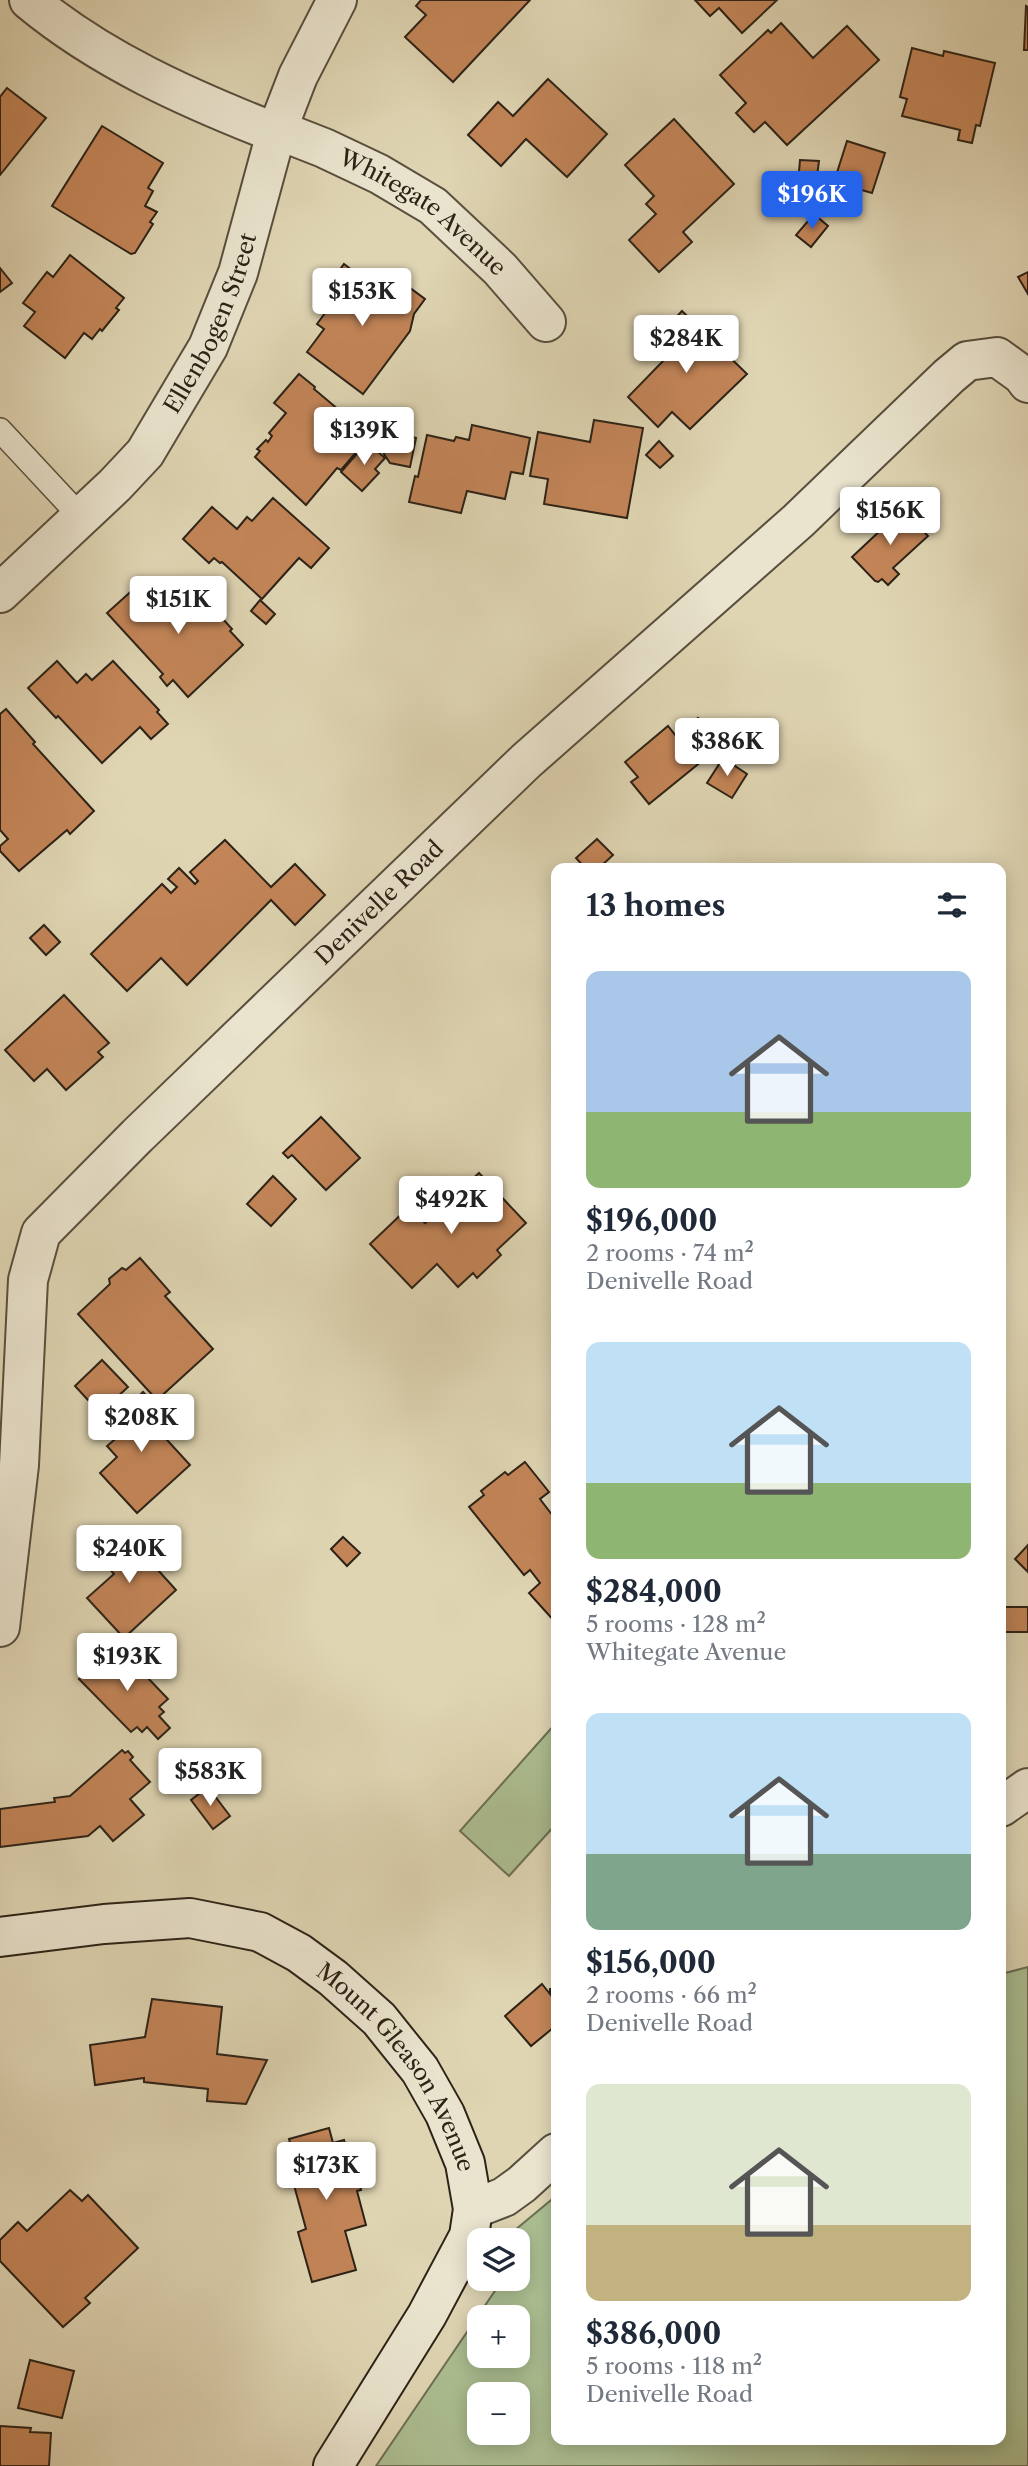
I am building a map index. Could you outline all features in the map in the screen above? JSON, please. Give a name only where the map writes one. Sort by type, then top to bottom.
[{"type":"street","name":"Whitegate Avenue","points":[[29,0],[96,49],[219,111],[324,148],[379,174],[433,206],[500,269],[546,321]]},
{"type":"street","name":"Ellenbogen Street","points":[[0,593],[145,453],[208,347],[238,273],[277,132],[298,76],[337,0]]},
{"type":"street","name":"Denivelle Road","points":[[0,1627],[19,1465],[28,1280],[41,1233],[137,1136],[526,761],[798,522],[949,376],[967,361],[997,357],[1022,375],[1028,383]]},
{"type":"street","points":[[1006,1803],[1028,1788]]},
{"type":"street","name":"Mount Gleason Avenue","points":[[0,1937],[104,1924],[190,1918],[260,1932],[299,1953],[332,1978],[379,2020],[420,2070],[445,2114],[465,2163],[473,2209],[469,2236],[449,2277],[333,2466]]},
{"type":"street","points":[[473,2209],[504,2197],[522,2185],[551,2158]]},
{"type":"lane","points":[[0,429],[81,517]]},
{"type":"green space","points":[[551,1729],[551,1830],[509,1876],[460,1831]]},
{"type":"green space","points":[[1028,1967],[1028,2466],[376,2466],[467,2332],[467,2368],[530,2368],[530,2305],[485,2305],[495,2291],[530,2291],[530,2228],[517,2228],[551,2200],[551,2445],[1006,2445],[1006,1973]]},
{"type":"building","points":[[421,0],[530,0],[453,82],[405,37],[426,15],[416,6]]},
{"type":"building","points":[[695,0],[777,0],[742,33],[719,8],[710,16]]},
{"type":"building","points":[[1026,6],[1028,50],[1024,50]]},
{"type":"building","points":[[781,23],[813,58],[847,26],[879,60],[787,145],[765,122],[754,132],[736,113],[746,103],[720,75],[768,30],[771,33]]},
{"type":"building","points":[[912,48],[943,56],[944,51],[995,63],[980,126],[976,125],[972,143],[958,140],[960,130],[902,116],[907,99],[900,97]]},
{"type":"building","points":[[548,79],[607,134],[567,177],[526,139],[501,166],[468,135],[498,102],[513,116]]},
{"type":"building","points":[[7,88],[46,118],[0,175],[0,97]]},
{"type":"building","points":[[674,119],[734,184],[683,232],[692,242],[659,272],[629,240],[656,214],[646,204],[654,196],[625,165]]},
{"type":"building","points":[[102,126],[163,163],[148,188],[153,191],[145,206],[157,212],[150,222],[153,224],[135,253],[131,254],[52,206]]},
{"type":"building","points":[[847,141],[885,153],[872,193],[834,182]]},
{"type":"building","points":[[800,160],[819,161],[816,184],[798,183]]},
{"type":"building","points":[[814,214],[828,226],[811,247],[796,235]]},
{"type":"building","points":[[70,255],[124,298],[116,308],[119,310],[102,331],[100,329],[92,339],[84,333],[65,358],[24,326],[35,312],[23,303],[47,272],[53,277]]},
{"type":"building","points":[[344,264],[394,302],[406,285],[425,299],[414,314],[410,331],[363,394],[307,352],[324,329],[317,324],[331,305],[320,297]]},
{"type":"building","points":[[0,268],[12,283],[0,292]]},
{"type":"building","points":[[1028,272],[1028,294],[1018,277]]},
{"type":"building","points":[[682,311],[747,374],[690,429],[672,412],[658,427],[628,397],[665,359],[650,345]]},
{"type":"building","points":[[299,374],[370,436],[341,470],[337,468],[306,505],[255,457],[260,451],[257,449],[266,440],[268,442],[272,436],[269,433],[286,413],[274,403]]},
{"type":"building","points":[[594,420],[643,428],[627,518],[544,504],[548,479],[530,476],[538,432],[590,442]]},
{"type":"building","points":[[472,425],[530,438],[523,474],[511,472],[505,499],[467,491],[461,513],[409,502],[415,476],[418,477],[427,435],[454,441],[456,437],[469,440]]},
{"type":"building","points":[[389,431],[416,438],[410,467],[390,463],[384,454]]},
{"type":"building","points":[[659,441],[673,456],[660,468],[646,455]]},
{"type":"building","points":[[367,442],[385,458],[375,469],[379,473],[362,491],[341,472]]},
{"type":"building","points":[[273,498],[329,548],[311,568],[299,558],[262,599],[222,562],[214,558],[209,563],[183,539],[212,507],[237,529],[247,517],[252,521]]},
{"type":"building","points":[[900,507],[928,536],[893,568],[899,574],[888,585],[882,579],[875,581],[852,557],[885,526],[883,523]]},
{"type":"building","points":[[192,585],[243,645],[188,697],[173,680],[167,686],[160,677],[163,674],[107,613],[136,587],[157,610],[172,596],[175,601]]},
{"type":"building","points":[[260,600],[275,614],[266,624],[251,611]]},
{"type":"building","points":[[57,661],[77,683],[86,674],[92,680],[113,661],[159,710],[157,712],[168,724],[151,739],[140,727],[102,763],[28,688]]},
{"type":"building","points":[[6,709],[35,742],[33,744],[94,811],[70,834],[67,830],[19,871],[0,851],[0,846],[8,839],[0,830],[0,714]]},
{"type":"building","points":[[698,718],[705,726],[702,729],[718,748],[649,804],[631,782],[638,777],[625,762],[668,726],[676,736]]},
{"type":"building","points":[[723,758],[747,774],[732,798],[707,783]]},
{"type":"building","points":[[597,839],[613,855],[604,863],[580,863],[576,858]]},
{"type":"building","points":[[225,840],[271,887],[295,864],[325,895],[295,925],[271,900],[187,985],[161,958],[127,991],[91,954],[162,884],[171,893],[177,887],[168,879],[179,868],[195,884],[198,881],[190,872]]},
{"type":"building","points":[[44,925],[60,942],[46,955],[30,938]]},
{"type":"building","points":[[64,995],[109,1043],[98,1052],[103,1057],[66,1090],[47,1069],[34,1081],[5,1050]]},
{"type":"building","points":[[321,1117],[360,1158],[326,1190],[292,1155],[288,1158],[283,1153]]},
{"type":"building","points":[[479,1173],[526,1223],[497,1250],[501,1255],[477,1278],[473,1273],[458,1287],[437,1264],[412,1288],[370,1244],[409,1207],[425,1223]]},
{"type":"building","points":[[273,1176],[296,1199],[271,1226],[247,1204]]},
{"type":"building","points":[[140,1258],[170,1292],[165,1296],[213,1349],[157,1400],[78,1314],[110,1284],[109,1279]]},
{"type":"building","points":[[102,1360],[128,1387],[100,1413],[75,1386]]},
{"type":"building","points":[[143,1392],[164,1415],[159,1420],[163,1424],[157,1429],[190,1465],[137,1513],[100,1473],[117,1457],[107,1446],[120,1435],[106,1420],[134,1395],[137,1398]]},
{"type":"building","points":[[525,1462],[549,1492],[540,1499],[551,1513],[551,1618],[529,1593],[540,1583],[530,1570],[524,1575],[469,1507],[484,1495],[481,1491],[505,1472],[508,1475]]},
{"type":"building","points":[[120,1528],[176,1590],[124,1638],[87,1598],[114,1574],[94,1551]]},
{"type":"building","points":[[343,1537],[360,1553],[347,1566],[331,1549]]},
{"type":"building","points":[[1028,1545],[1028,1572],[1015,1559]]},
{"type":"building","points":[[1006,1607],[1028,1607],[1028,1632],[1006,1632]]},
{"type":"building","points":[[111,1650],[119,1657],[124,1653],[168,1699],[159,1707],[164,1712],[159,1716],[170,1728],[158,1739],[147,1727],[142,1732],[137,1727],[131,1732],[79,1679]]},
{"type":"building","points":[[122,1750],[125,1753],[128,1751],[133,1757],[130,1760],[150,1782],[130,1799],[144,1815],[113,1841],[100,1826],[88,1836],[0,1847],[0,1809],[55,1802],[54,1798],[70,1796]]},
{"type":"building","points":[[208,1787],[230,1816],[213,1829],[191,1800]]},
{"type":"building","points":[[542,1984],[550,1994],[551,1989],[551,2030],[531,2046],[505,2016]]},
{"type":"building","points":[[152,1999],[222,2007],[217,2054],[267,2060],[246,2104],[207,2101],[208,2089],[144,2082],[144,2078],[95,2085],[90,2045],[145,2037]]},
{"type":"building","points":[[329,2128],[333,2143],[344,2140],[353,2175],[357,2174],[361,2190],[357,2191],[366,2225],[345,2231],[356,2270],[312,2282],[298,2232],[306,2229],[286,2156],[293,2154],[289,2139]]},
{"type":"building","points":[[70,2190],[82,2201],[88,2195],[138,2248],[85,2298],[90,2303],[63,2327],[0,2261],[0,2240],[18,2222],[27,2231]]},
{"type":"building","points":[[30,2360],[74,2371],[62,2418],[18,2408]]},
{"type":"building","points":[[0,2426],[31,2428],[30,2432],[51,2433],[49,2466],[0,2466]]}]
